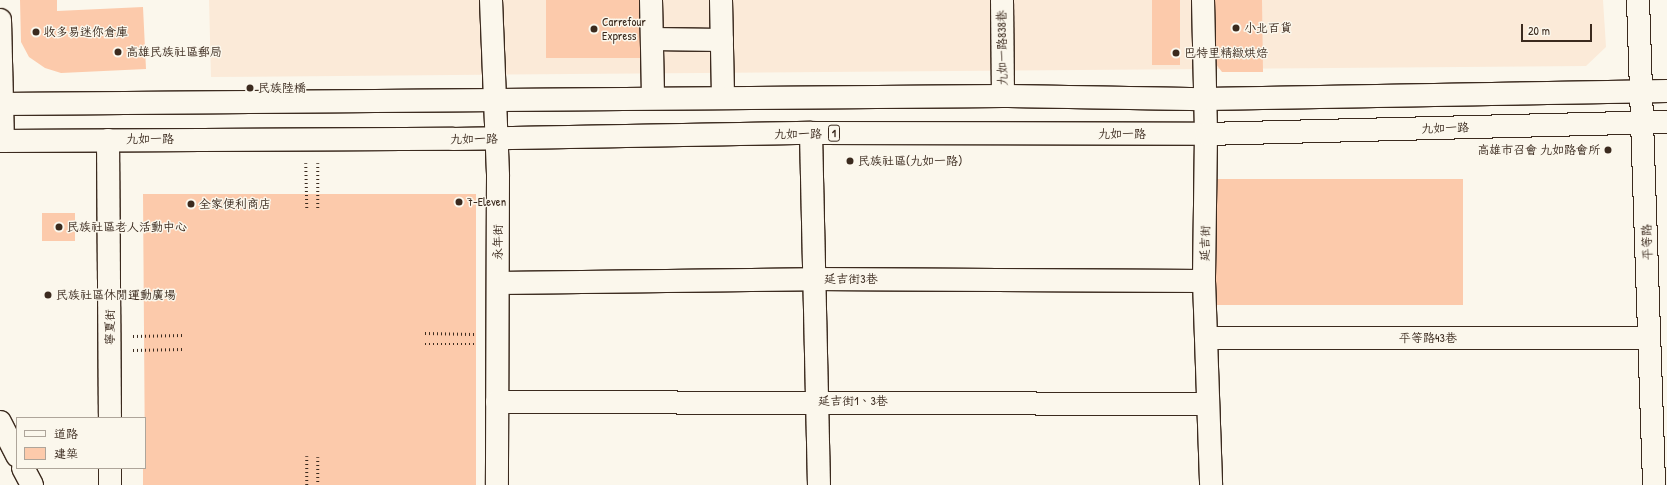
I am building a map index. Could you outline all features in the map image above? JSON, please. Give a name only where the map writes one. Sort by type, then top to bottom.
[{"type":"main road","name":"永年街","points":[[491,0],[496,138],[498,283],[497,485]]},
{"type":"main road","points":[[651,0],[653,98]]},
{"type":"main road","points":[[721,0],[723,98]]},
{"type":"main road","name":"九如一路838巷","points":[[1002,0],[1003,96]]},
{"type":"main road","name":"延吉街","points":[[1203,0],[1204,99],[1206,134],[1204,281],[1211,485]]},
{"type":"main road","name":"平等路","points":[[1638,0],[1649,338],[1658,479]]},
{"type":"main road","points":[[0,20],[2,141]]},
{"type":"main road","points":[[652,39],[722,40]]},
{"type":"main road","points":[[1,104],[1003,96],[1204,99],[1667,91]]},
{"type":"main road","name":"九如一路","points":[[2,141],[496,138],[811,133],[1206,134],[1667,122]]},
{"type":"main road","points":[[811,133],[819,485]]},
{"type":"main road","name":"寧夏街","points":[[108,140],[110,417]]},
{"type":"main road","name":"延吉街3巷","points":[[498,283],[814,279],[1204,281]]},
{"type":"main road","name":"平等路43巷","points":[[1206,338],[1649,338]]},
{"type":"main road","name":"延吉街1、3巷","points":[[497,402],[817,401],[1208,404]]},
{"type":"main road","points":[[0,422],[16,454]]},
{"type":"main road","points":[[24,469],[32,485]]},
{"type":"main road","points":[[110,469],[110,485]]},
{"type":"path","points":[[318,159],[318,208]]},
{"type":"path","points":[[306,160],[307,208]]},
{"type":"path","points":[[425,333],[498,339]]},
{"type":"path","points":[[110,344],[183,335]]},
{"type":"path","points":[[425,344],[498,339]]},
{"type":"path","points":[[110,344],[184,349]]},
{"type":"path","points":[[307,456],[307,485]]},
{"type":"path","points":[[318,457],[318,485]]},
{"type":"shaded area","points":[[209,0],[1603,0],[1606,47],[1586,66],[211,77]]},
{"type":"building","points":[[20,0],[57,0],[57,11],[143,7],[146,69],[61,73],[45,68],[29,57],[21,42]]},
{"type":"building","name":"Carrefour Express","points":[[546,0],[642,0],[642,58],[546,58]]},
{"type":"building","points":[[1152,0],[1180,0],[1180,65],[1152,65]]},
{"type":"building","name":"小北百貨","points":[[1209,0],[1262,0],[1263,72],[1222,72],[1210,56]]},
{"type":"building","points":[[1216,179],[1463,179],[1463,305],[1216,305]]},
{"type":"building","points":[[143,194],[476,194],[476,485],[143,485],[143,469],[146,469],[146,417],[145,417]]},
{"type":"building","name":"民族社區老人活動中心","points":[[42,213],[75,213],[75,241],[42,241]]},
{"type":"place","name":"小北百貨","points":[[1236,28]]},
{"type":"place","name":"Carrefour Express","points":[[594,29]]},
{"type":"place","name":"收多易迷你倉庫","points":[[36,32]]},
{"type":"place","name":"高雄民族社區郵局","points":[[118,52]]},
{"type":"place","name":"巴特里精緻烘焙","points":[[1176,53]]},
{"type":"place","name":"民族陸橋","points":[[250,88]]},
{"type":"place","name":"高雄市召會 九如路會所","points":[[1608,150]]},
{"type":"place","name":"民族社區(九如一路)","points":[[850,161]]},
{"type":"place","name":"7-Eleven","points":[[459,202]]},
{"type":"place","name":"全家便利商店","points":[[191,204]]},
{"type":"place","name":"民族社區老人活動中心","points":[[59,227]]},
{"type":"place","name":"民族社區休閒運動廣場","points":[[48,295]]}]
